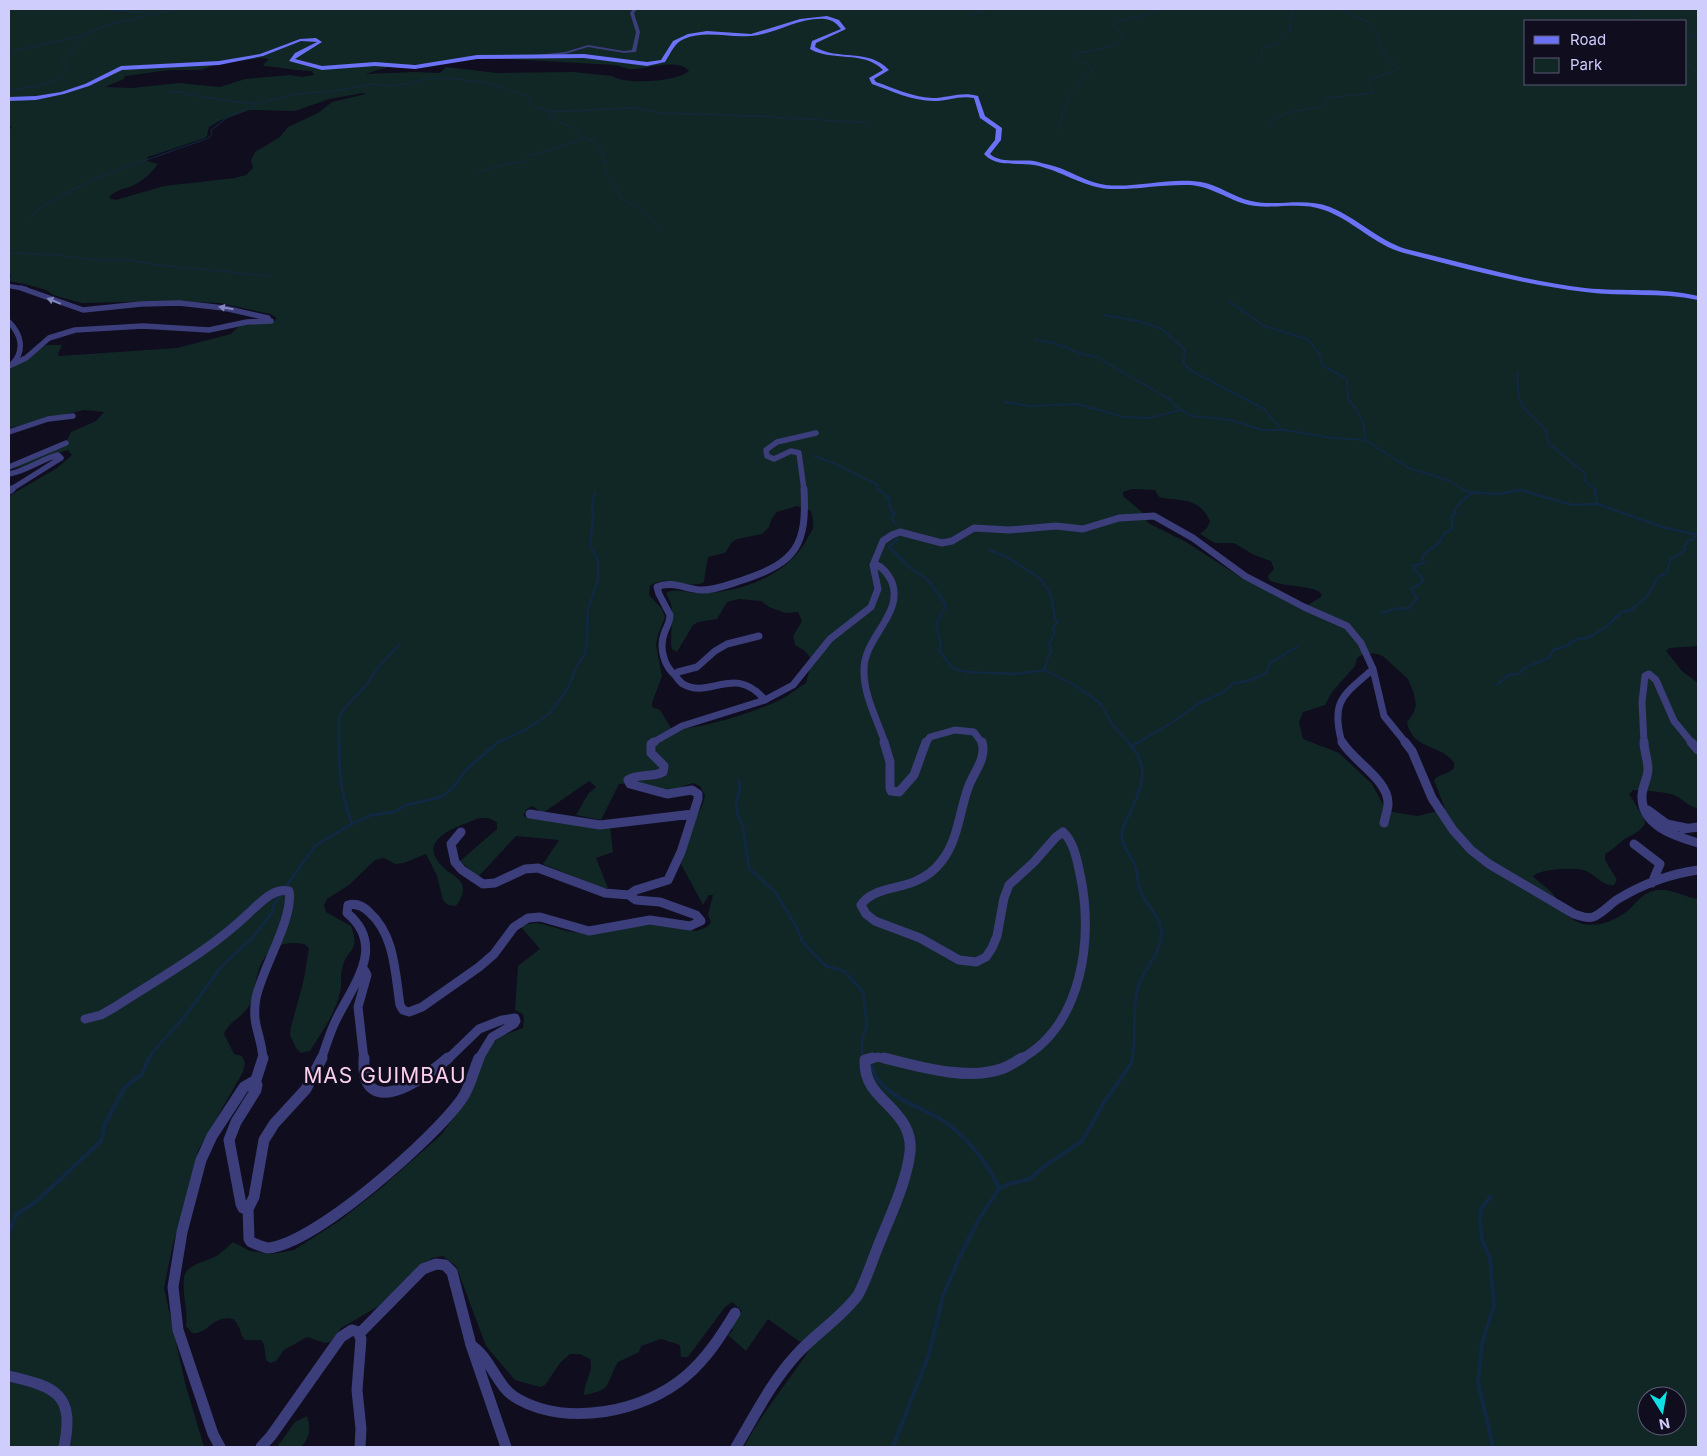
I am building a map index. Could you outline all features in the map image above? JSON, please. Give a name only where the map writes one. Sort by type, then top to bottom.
[{"type":"main road","points":[[9,99],[36,98],[62,93],[87,84],[120,68],[219,63],[261,55],[296,41],[309,38],[320,42],[297,54],[292,61],[322,68],[375,64],[418,67],[470,57],[584,56],[654,64],[664,61],[669,48],[687,36],[700,34],[752,34],[798,21],[829,18],[844,29],[814,42],[812,48],[821,53],[857,56],[882,65],[886,70],[871,79],[874,83],[925,99],[942,99],[965,95],[976,97],[982,117],[999,128],[998,140],[987,153],[992,159],[1029,162],[1060,170],[1085,183],[1096,186],[1141,188],[1196,184],[1209,186],[1245,202],[1313,204],[1337,213],[1386,245],[1404,252],[1576,289],[1612,292],[1668,292],[1698,298]]},
{"type":"street","points":[[580,9],[585,9]]},
{"type":"street","points":[[522,58],[565,53],[588,46],[624,52],[634,51],[638,32],[632,13],[635,9]]},
{"type":"street","points":[[9,286],[26,289],[73,308],[83,310],[149,303],[214,306],[238,310],[271,320],[244,322],[226,328],[201,330],[143,326],[75,330],[49,338],[26,358],[9,365]]},
{"type":"street","points":[[9,322],[16,330],[21,349],[19,358],[9,365]]},
{"type":"street","points":[[9,432],[48,419],[73,416]]},
{"type":"street","points":[[765,700],[758,690],[749,685],[726,683],[693,687],[683,684],[666,667],[663,642],[670,616],[668,608],[658,594],[657,586],[664,584],[709,589],[751,577],[790,556],[795,550],[802,532],[805,493],[799,453],[792,450],[773,459],[767,456],[766,452],[768,447],[774,443],[816,433]]},
{"type":"street","points":[[9,467],[66,443]]},
{"type":"street","points":[[9,474],[26,471],[51,457],[58,455],[61,458],[9,491]]},
{"type":"street","points":[[630,896],[634,891],[662,884],[672,876],[699,797],[695,791],[687,789],[667,794],[633,786],[628,781],[634,776],[656,776],[663,772],[664,766],[652,755],[650,748],[653,742],[692,722],[765,700],[794,685],[830,639],[871,607],[878,589],[873,565],[876,564],[879,546],[887,538],[896,533],[905,533],[929,542],[942,543],[952,541],[974,528],[1009,530],[1056,526],[1089,528],[1120,518],[1154,516],[1193,538],[1245,576],[1304,607],[1344,624],[1361,643],[1373,669],[1384,716],[1412,751],[1436,806],[1462,840],[1489,864],[1574,914],[1586,917],[1594,917],[1616,900],[1652,883],[1677,874],[1698,870]]},
{"type":"street","points":[[736,1447],[766,1396],[785,1369],[855,1299],[897,1198],[910,1153],[911,1137],[903,1121],[872,1088],[865,1070],[865,1060],[878,1058],[971,1072],[990,1071],[1010,1065],[1032,1051],[1056,1029],[1063,1019],[1074,992],[1084,955],[1088,923],[1082,880],[1071,844],[1063,832],[1058,834],[1042,854],[1008,885],[1002,899],[999,930],[995,943],[990,950],[976,960],[960,960],[913,934],[873,919],[862,911],[861,905],[867,897],[919,881],[944,860],[956,834],[968,787],[981,760],[983,748],[975,732],[968,730],[959,730],[930,737],[926,740],[918,766],[910,782],[899,792],[891,792],[890,763],[873,711],[864,672],[864,658],[868,648],[895,600],[895,587],[892,581],[882,568],[876,564]]},
{"type":"street","points":[[675,675],[676,672],[697,667],[715,651],[727,644],[759,636]]},
{"type":"street","points":[[1373,669],[1342,697],[1337,708],[1342,743],[1354,758],[1377,778],[1387,795],[1388,804],[1384,823]]},
{"type":"street","points":[[1698,750],[1674,720],[1656,680],[1649,674],[1645,676],[1641,703],[1644,747],[1648,770],[1643,787],[1642,803],[1653,822],[1660,829],[1677,837],[1698,843]]},
{"type":"street","points":[[1642,803],[1667,824],[1686,828],[1698,827]]},
{"type":"street","points":[[530,814],[600,824],[694,814]]},
{"type":"street","points":[[1677,837],[1686,828]]},
{"type":"street","points":[[361,971],[365,971],[367,975],[358,1007],[366,1081],[369,1087],[379,1092],[395,1091],[411,1085],[445,1062],[482,1028],[511,1017],[515,1018],[516,1021],[513,1025],[490,1039],[479,1058],[460,1102],[435,1131],[346,1209],[304,1234],[276,1246],[264,1248],[256,1246],[250,1239],[248,1209],[254,1200],[258,1159],[265,1138],[274,1123],[306,1088],[316,1074],[335,1021],[361,971],[365,959],[366,941],[361,927],[346,911],[347,906],[352,903],[365,909],[383,925],[389,944],[400,1005],[403,1010],[409,1012],[422,1007],[487,961],[514,927],[528,918],[540,917],[590,931],[652,920],[690,926],[700,922],[700,918],[696,915],[660,902],[636,900],[630,896],[605,892],[535,867],[525,869],[495,883],[483,884],[462,870],[455,862],[451,844],[461,832]]},
{"type":"street","points":[[1634,844],[1660,864],[1652,883]]},
{"type":"street","points":[[85,1019],[106,1014],[214,943],[274,892],[283,889],[288,890],[290,899],[286,918],[263,972],[254,1017],[255,1030],[264,1057],[261,1070],[254,1082],[244,1088],[205,1149],[182,1232],[173,1287],[178,1330],[213,1434],[220,1447]]},
{"type":"street","points":[[248,1209],[243,1208],[241,1204],[229,1140],[236,1122],[256,1090],[257,1085],[254,1082]]},
{"type":"street","points":[[360,1334],[412,1277],[424,1267],[436,1263],[446,1266],[452,1272],[471,1345],[506,1447]]},
{"type":"street","points":[[471,1345],[480,1350],[507,1391],[518,1399],[548,1410],[583,1413],[602,1411],[652,1396],[678,1383],[707,1355],[735,1313]]},
{"type":"street","points":[[261,1447],[271,1436],[341,1337],[352,1330],[360,1334]]},
{"type":"street","points":[[360,1334],[357,1390],[361,1429],[360,1447]]},
{"type":"street","points":[[9,1376],[50,1390],[63,1400],[68,1409],[69,1419],[64,1447]]},
{"type":"green space","points":[[9,9],[1698,9],[1698,646],[1669,648],[1666,651],[1682,671],[1698,683],[1698,808],[1691,806],[1677,796],[1654,791],[1633,790],[1629,794],[1644,818],[1645,824],[1640,830],[1605,854],[1605,860],[1617,880],[1614,885],[1605,884],[1587,872],[1578,869],[1549,870],[1533,876],[1553,894],[1566,914],[1573,920],[1588,925],[1604,923],[1619,917],[1642,897],[1653,891],[1670,891],[1698,899],[1698,1447],[744,1447],[767,1409],[810,1349],[768,1319],[746,1351],[728,1335],[733,1330],[730,1325],[742,1311],[732,1302],[725,1307],[688,1357],[681,1357],[680,1345],[661,1339],[641,1346],[639,1352],[618,1362],[604,1388],[600,1391],[584,1395],[591,1368],[590,1359],[580,1354],[570,1354],[560,1363],[545,1385],[540,1387],[515,1380],[486,1346],[456,1266],[443,1256],[432,1258],[416,1270],[379,1306],[341,1328],[330,1342],[325,1343],[307,1337],[284,1350],[276,1361],[270,1363],[266,1360],[264,1344],[261,1340],[245,1340],[233,1319],[220,1319],[198,1333],[192,1333],[186,1326],[184,1290],[184,1278],[189,1269],[218,1255],[233,1242],[250,1251],[272,1254],[294,1250],[339,1221],[380,1189],[442,1134],[463,1103],[490,1046],[501,1036],[523,1028],[523,1014],[515,1010],[518,966],[540,949],[521,927],[534,923],[566,931],[592,933],[661,925],[696,931],[705,928],[711,922],[708,915],[713,895],[709,895],[703,905],[681,864],[695,819],[705,796],[700,786],[693,783],[665,790],[635,783],[619,784],[601,820],[576,815],[588,794],[596,787],[589,781],[543,813],[532,806],[527,809],[523,816],[532,819],[610,827],[613,852],[596,858],[608,888],[603,888],[543,864],[559,840],[516,836],[478,877],[460,861],[497,829],[497,823],[485,818],[456,827],[440,837],[433,849],[435,857],[444,868],[462,884],[462,895],[456,906],[448,905],[443,900],[437,876],[426,854],[404,863],[395,864],[384,858],[375,860],[349,885],[327,899],[324,905],[326,912],[351,926],[355,941],[344,962],[341,972],[340,992],[332,1015],[310,1051],[301,1053],[296,1048],[290,1035],[304,979],[309,948],[304,944],[285,944],[271,950],[266,955],[259,970],[249,1006],[229,1026],[224,1034],[234,1054],[242,1056],[245,1063],[243,1072],[198,1151],[173,1244],[164,1288],[185,1383],[204,1447],[9,1447],[9,496],[57,468],[72,455],[68,450],[47,456],[25,467],[13,468],[66,442],[71,432],[96,421],[104,412],[84,410],[9,428],[9,369],[46,345],[62,345],[59,356],[177,348],[231,334],[238,327],[245,325],[273,322],[277,318],[270,314],[220,303],[165,301],[82,303],[53,295],[46,290],[9,281],[11,275],[9,273],[9,129],[12,128],[9,126]],"holes":[[[262,58],[269,59],[264,66],[312,71],[314,75],[245,79],[220,87],[179,83],[132,88],[105,87],[124,79],[125,76],[169,70],[201,70],[217,64]],[[488,58],[615,65],[632,69],[671,64],[685,67],[689,71],[674,78],[650,81],[627,81],[612,76],[573,72],[497,73],[446,67],[440,73],[365,74],[388,67]],[[366,94],[332,102],[318,113],[288,127],[280,137],[255,152],[251,160],[253,168],[246,175],[235,178],[164,186],[116,200],[109,198],[117,191],[140,182],[153,170],[158,164],[147,161],[148,157],[205,138],[209,127],[219,121],[250,110],[295,111],[329,99]],[[1132,489],[1155,490],[1159,497],[1182,500],[1200,507],[1210,521],[1207,528],[1200,534],[1215,543],[1234,543],[1254,555],[1271,561],[1274,569],[1268,576],[1269,580],[1314,590],[1320,592],[1322,596],[1302,609],[1242,578],[1186,542],[1148,523],[1142,512],[1123,496],[1123,492]],[[797,506],[811,511],[813,528],[800,550],[789,562],[776,571],[762,579],[731,590],[696,593],[670,591],[666,593],[671,604],[672,613],[671,644],[672,649],[677,652],[693,625],[698,622],[717,619],[727,602],[739,599],[761,601],[769,607],[785,613],[798,612],[802,621],[793,636],[795,645],[805,651],[812,660],[806,683],[780,700],[757,710],[710,724],[671,728],[660,710],[652,707],[662,676],[656,645],[665,617],[662,609],[649,595],[650,586],[664,581],[690,584],[704,582],[708,557],[725,553],[732,542],[737,539],[762,534],[769,527],[772,518],[777,512]],[[1365,653],[1378,654],[1384,657],[1408,679],[1416,705],[1413,714],[1407,722],[1410,731],[1415,738],[1442,752],[1454,763],[1452,770],[1434,780],[1445,809],[1418,816],[1393,812],[1385,808],[1372,784],[1339,753],[1303,739],[1299,722],[1303,712],[1325,705],[1332,692],[1355,666],[1357,658]]]},
{"type":"green space","points":[[307,1416],[309,1433],[301,1447],[277,1447],[295,1422]]},
{"type":"waterway","points":[[54,9],[97,9],[152,13]]},
{"type":"waterway","points":[[81,36],[111,24],[177,9]]},
{"type":"waterway","points":[[967,17],[988,9]]},
{"type":"waterway","points":[[1058,131],[1063,112],[1072,91],[1092,71],[1089,65],[1075,58],[1075,54],[1112,46],[1121,41],[1122,35],[1114,25],[1116,21],[1150,14],[1160,9]]},
{"type":"waterway","points":[[1255,66],[1255,63],[1262,56],[1261,49],[1280,42],[1291,30],[1289,20],[1294,9]]},
{"type":"waterway","points":[[1268,126],[1286,113],[1323,106],[1327,98],[1373,93],[1369,82],[1371,79],[1400,68],[1386,56],[1371,23],[1339,9]]},
{"type":"waterway","points":[[1632,9],[1636,16],[1634,20]]},
{"type":"waterway","points":[[9,52],[81,36]]},
{"type":"waterway","points":[[9,90],[49,83],[62,76],[67,70],[62,62],[84,38],[81,36]]},
{"type":"waterway","points":[[1687,36],[1698,36]]},
{"type":"waterway","points":[[1687,64],[1698,75]]},
{"type":"waterway","points":[[29,219],[41,207],[95,178],[209,138],[212,134],[211,130],[231,115],[260,103],[295,94],[335,91],[372,84],[388,86],[408,84],[423,79],[446,78],[487,83],[507,89]]},
{"type":"waterway","points":[[515,91],[528,96],[532,106],[550,112]]},
{"type":"waterway","points":[[168,93],[180,92],[200,97],[256,104]]},
{"type":"waterway","points":[[550,112],[634,108],[663,113],[759,116],[869,123]]},
{"type":"waterway","points":[[550,112],[551,117],[576,130],[583,138]]},
{"type":"waterway","points":[[476,173],[505,164],[524,162],[528,156],[576,142],[583,138]]},
{"type":"waterway","points":[[583,138],[595,141],[602,151],[608,178],[612,181],[622,200],[644,212],[653,220],[660,231]]},
{"type":"waterway","points":[[9,253],[59,255],[93,260],[129,260],[158,265],[269,276]]},
{"type":"waterway","points":[[1229,301],[1264,326],[1307,339],[1319,353],[1323,366],[1347,379],[1348,399],[1361,418],[1365,440]]},
{"type":"waterway","points":[[1104,315],[1138,321],[1162,329],[1185,350],[1183,362],[1190,370],[1264,409],[1282,430]]},
{"type":"waterway","points":[[1035,340],[1054,343],[1082,354],[1097,357],[1169,399],[1180,410]]},
{"type":"waterway","points":[[1517,373],[1519,398],[1523,407],[1546,430],[1549,444],[1585,473],[1585,481],[1595,489]]},
{"type":"waterway","points":[[1005,402],[1030,406],[1077,404],[1124,417],[1150,418],[1180,410]]},
{"type":"waterway","points":[[1180,410],[1193,416],[1231,420],[1262,430],[1282,430]]},
{"type":"waterway","points":[[1282,430],[1333,438],[1365,440]]},
{"type":"waterway","points":[[1365,440],[1409,468],[1447,480],[1465,490]]},
{"type":"waterway","points":[[814,456],[834,463],[876,484],[879,490]]},
{"type":"waterway","points":[[1463,489],[1468,492],[1498,494],[1520,490]]},
{"type":"waterway","points":[[1595,489],[1597,504]]},
{"type":"waterway","points":[[879,490],[889,498],[890,508],[894,514],[892,519],[896,525]]},
{"type":"waterway","points":[[1520,490],[1572,505],[1597,504]]},
{"type":"waterway","points":[[497,743],[527,729],[550,713],[568,688],[577,665],[584,656],[587,642],[588,609],[598,580],[598,561],[590,545],[593,518],[592,504],[595,493]]},
{"type":"waterway","points":[[1382,613],[1399,608],[1408,609],[1417,599],[1411,589],[1424,581],[1412,566],[1424,563],[1422,556],[1440,542],[1444,533],[1452,529],[1452,515],[1456,514],[1454,511],[1462,500],[1473,493]]},
{"type":"waterway","points":[[1597,504],[1662,527],[1698,535]]},
{"type":"waterway","points":[[1497,685],[1508,675],[1519,674],[1524,668],[1549,658],[1553,650],[1569,645],[1569,643],[1581,638],[1588,638],[1606,627],[1622,612],[1631,610],[1647,596],[1659,576],[1667,573],[1670,560],[1685,550],[1684,547],[1689,540],[1693,540],[1696,535]]},
{"type":"waterway","points":[[898,539],[889,547],[908,566],[929,581],[946,605],[936,625],[941,646],[939,651],[953,668],[967,672],[1016,674],[1045,670]]},
{"type":"waterway","points":[[989,550],[1007,557],[1041,579],[1051,595],[1055,620],[1058,621],[1053,628],[1054,634],[1049,644],[1051,652],[1047,659],[1045,670]]},
{"type":"waterway","points":[[352,824],[341,783],[339,717],[347,705],[365,687],[379,666],[400,644]]},
{"type":"waterway","points":[[1137,743],[1173,722],[1201,702],[1224,692],[1232,684],[1250,680],[1266,673],[1270,663],[1297,647]]},
{"type":"waterway","points":[[1045,670],[1076,686],[1100,703],[1112,724],[1129,743]]},
{"type":"waterway","points":[[352,824],[371,815],[394,812],[406,805],[441,797],[453,788],[465,771],[498,742]]},
{"type":"waterway","points":[[1128,742],[1139,759],[1142,775],[1139,792],[1123,828],[1122,839],[1133,860],[1141,892],[1158,920],[1162,933],[1159,946],[1139,984],[1132,1060]]},
{"type":"waterway","points":[[1132,746],[1139,742]]},
{"type":"waterway","points":[[739,780],[740,789],[736,802],[738,816],[743,827],[749,868],[775,892],[796,926],[802,941],[811,951],[826,966],[844,971],[863,992],[867,1024],[862,1039],[862,1054],[865,1057]]},
{"type":"waterway","points":[[285,888],[315,846],[352,824]]},
{"type":"waterway","points":[[149,1060],[152,1053],[186,1015],[221,967],[251,939],[272,913],[274,904],[281,895]]},
{"type":"waterway","points":[[9,1232],[16,1215],[37,1201],[101,1141],[105,1124],[125,1087],[142,1074],[149,1058]]},
{"type":"waterway","points":[[999,1189],[1008,1184],[1030,1179],[1043,1167],[1082,1141],[1105,1101],[1131,1064],[1132,1058]]},
{"type":"waterway","points":[[870,1063],[877,1078],[893,1094],[937,1117],[956,1130],[981,1158],[999,1189]]},
{"type":"waterway","points":[[893,1447],[929,1354],[943,1296],[960,1256],[979,1219],[999,1189]]},
{"type":"waterway","points":[[1490,1197],[1481,1209],[1480,1223],[1482,1240],[1490,1258],[1494,1306],[1482,1344],[1478,1382],[1493,1447]]},
{"type":"district","name":"MAS GUIMBAU","points":[[385,1076]]}]
